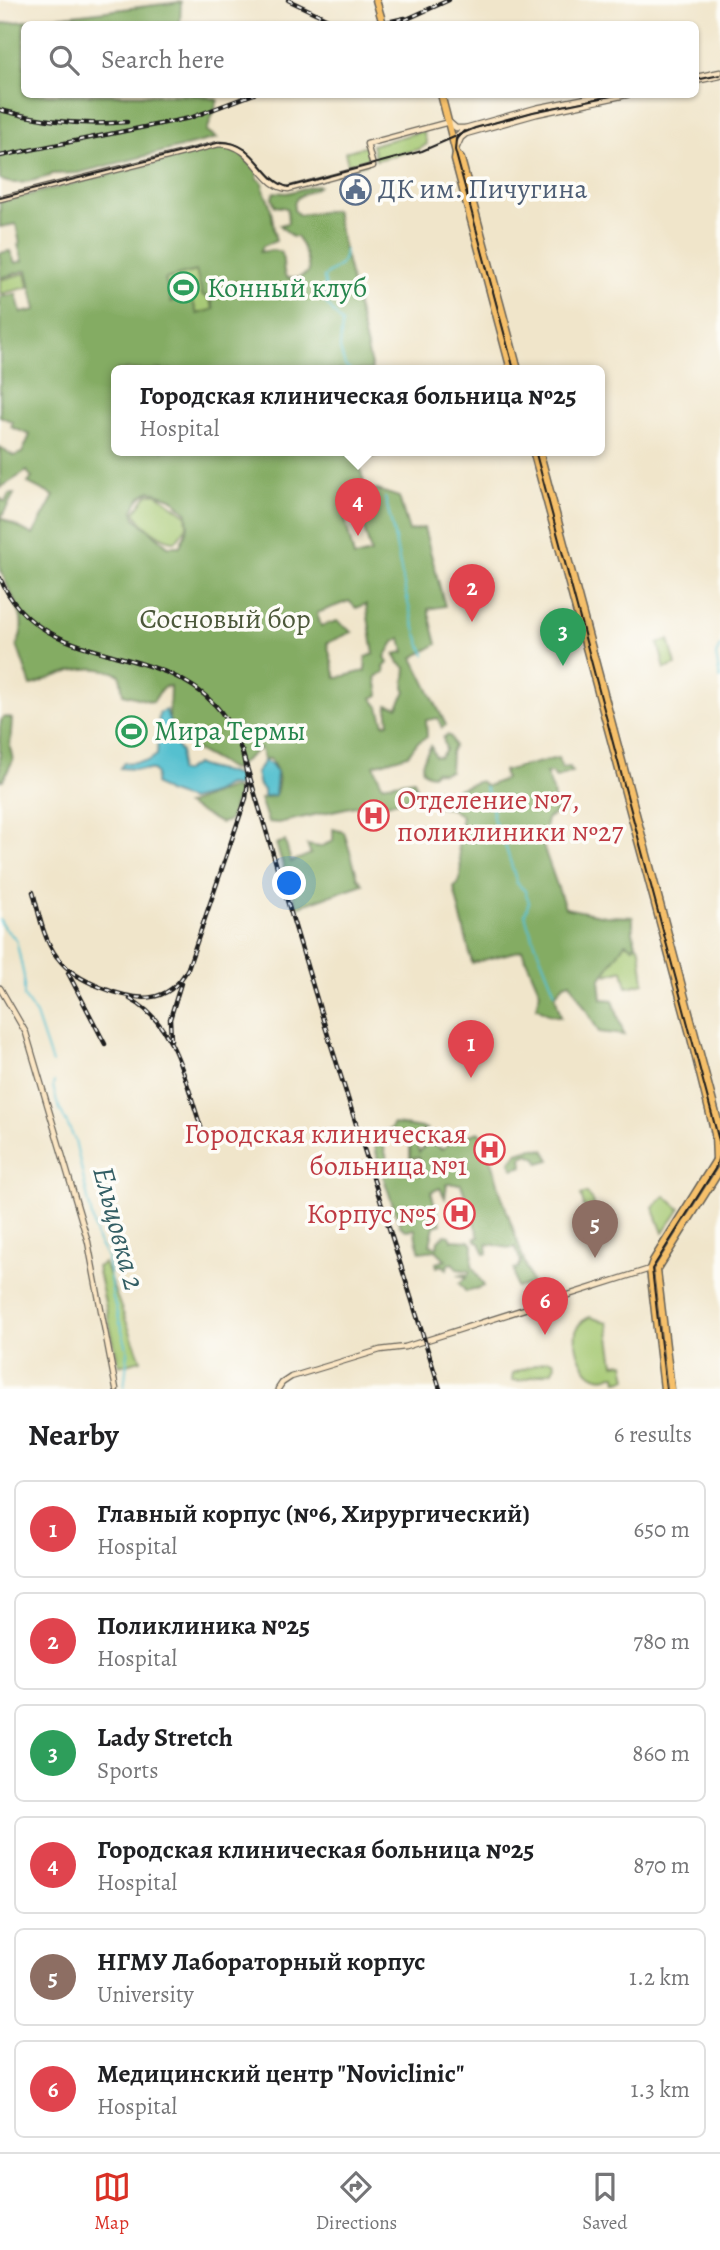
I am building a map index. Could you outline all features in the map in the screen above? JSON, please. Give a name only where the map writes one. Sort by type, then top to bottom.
[{"type":"main road","points":[[376,0],[382,21]]},
{"type":"main road","points":[[699,78],[720,74]]},
{"type":"main road","points":[[443,98],[449,122],[460,137]]},
{"type":"main road","points":[[449,122],[456,128],[465,128],[536,108],[586,98]]},
{"type":"main road","points":[[460,137],[537,114],[612,98]]},
{"type":"main road","points":[[0,199],[219,144],[244,151],[276,185],[284,189],[373,166],[367,144],[449,122]]},
{"type":"main road","points":[[465,128],[456,153],[458,172],[511,365]]},
{"type":"main road","points":[[456,153],[461,159],[516,365]]},
{"type":"main road","points":[[535,456],[715,1134],[718,1159],[653,1261],[664,1389]]},
{"type":"main road","points":[[540,456],[720,1129]]},
{"type":"main road","points":[[0,988],[26,1032],[85,1230],[116,1389]]},
{"type":"main road","points":[[278,1389],[291,1377],[380,1350],[405,1347],[654,1270],[720,1170]]},
{"type":"main road","points":[[654,1270],[671,1389]]},
{"type":"green space","points":[[181,2],[180,21],[25,21]]},
{"type":"green space","points":[[21,21],[21,98],[210,98],[218,100],[207,131],[217,138],[78,173],[52,174],[17,183],[5,182],[0,179],[0,24]]},
{"type":"green space","points":[[423,131],[427,144],[419,149],[376,160],[372,145]]},
{"type":"green space","points":[[366,146],[369,159],[366,164],[349,168],[345,152]]},
{"type":"green space","name":"Сосновый бор","points":[[227,148],[240,153],[258,170],[257,178],[262,182],[269,202],[276,241],[263,246],[260,252],[281,252],[286,277],[298,278],[309,272],[304,249],[297,237],[292,237],[280,225],[288,223],[287,208],[275,206],[272,198],[274,192],[287,193],[319,186],[298,197],[294,210],[299,215],[335,210],[371,365],[111,365],[111,456],[375,456],[358,461],[365,486],[399,497],[409,531],[424,528],[445,606],[428,609],[437,644],[413,658],[446,725],[442,728],[438,718],[426,720],[427,737],[417,743],[408,755],[374,765],[382,785],[414,780],[418,795],[380,806],[378,801],[278,823],[268,822],[260,799],[275,795],[278,785],[278,776],[270,759],[264,759],[260,748],[233,770],[193,748],[169,721],[170,686],[163,687],[153,702],[123,694],[120,675],[86,669],[64,673],[31,686],[17,645],[21,634],[20,614],[0,566],[0,498],[5,502],[9,494],[14,494],[1,518],[33,535],[54,496],[28,483],[32,478],[27,471],[0,488],[0,447],[14,456],[22,453],[30,435],[11,427],[13,422],[0,416],[0,297],[16,294],[21,313],[36,310],[27,270],[0,278],[0,253],[10,251],[15,263],[23,261],[16,224],[0,227],[0,202],[203,151]],"holes":[[[196,271],[202,295],[211,299],[214,309],[197,314],[191,295],[171,302],[165,279]],[[150,491],[171,498],[187,513],[188,527],[180,546],[168,546],[135,518],[134,507],[139,499]],[[360,514],[371,553],[354,557],[345,518]],[[349,601],[356,608],[366,604],[374,654],[366,657],[365,671],[336,678],[327,643],[352,632],[337,621],[321,626],[317,613]],[[401,638],[404,652],[394,654],[406,668],[406,691],[398,707],[387,705],[389,723],[384,724],[379,707],[372,698],[379,695],[376,677],[385,673],[384,667],[388,663],[385,657],[394,642]]]},
{"type":"green space","name":"Конный клуб","points":[[196,271],[214,310],[197,314],[170,302],[165,279]]},
{"type":"green space","points":[[26,273],[29,287],[0,294],[0,280]]},
{"type":"green space","points":[[148,494],[157,494],[186,515],[187,526],[176,541],[159,535],[137,517],[135,512]]},
{"type":"green space","points":[[669,640],[676,665],[665,669],[658,643]]},
{"type":"green space","points":[[2,718],[12,719],[10,747],[13,760],[0,781],[0,727]]},
{"type":"green space","points":[[447,735],[451,737],[454,746],[450,771],[436,771],[432,775],[423,771],[422,763],[431,746],[435,756],[440,757],[446,750],[443,738]]},
{"type":"green space","points":[[558,758],[562,768],[570,767],[572,772],[556,778],[551,773],[546,773],[553,791],[556,813],[547,819],[542,843],[565,908],[605,916],[633,917],[636,944],[633,947],[625,943],[600,980],[602,999],[613,1000],[624,1035],[599,1032],[570,982],[564,984],[555,995],[561,1017],[536,1007],[540,992],[522,950],[472,963],[454,888],[461,871],[458,839],[462,816],[451,809],[435,805],[431,798],[480,781],[487,786],[505,779],[503,771]]},
{"type":"green space","points":[[230,788],[237,790],[238,794],[229,821],[220,823],[186,805]]},
{"type":"green space","points":[[333,829],[344,832],[358,878],[363,884],[297,907],[276,844],[285,841],[291,862],[311,854],[307,845],[320,847],[333,841]]},
{"type":"green space","points":[[625,942],[633,947],[636,944],[640,949],[644,983],[627,987],[623,970],[607,975],[606,970]]},
{"type":"green space","points":[[393,1124],[427,1129],[415,1136],[419,1152],[429,1142],[442,1149],[456,1139],[479,1132],[488,1146],[500,1191],[532,1284],[516,1288],[514,1270],[521,1262],[515,1247],[487,1244],[488,1253],[485,1254],[480,1243],[476,1241],[475,1238],[479,1237],[461,1184],[447,1184],[445,1198],[440,1188],[431,1192],[441,1224],[434,1226],[430,1245],[437,1247],[438,1240],[445,1235],[452,1240],[470,1241],[473,1245],[472,1266],[484,1286],[466,1292],[459,1283],[467,1277],[457,1275],[469,1274],[470,1271],[457,1269],[453,1263],[448,1264],[447,1269],[442,1265],[437,1267],[436,1263],[446,1260],[436,1250],[420,1252],[415,1229],[406,1230],[400,1226],[378,1161],[373,1134],[391,1129]],"holes":[[[381,1137],[410,1137],[410,1159],[419,1157],[420,1163],[407,1170],[391,1173]]]},
{"type":"green space","points":[[533,1148],[544,1150],[550,1160],[539,1163],[537,1158],[529,1154],[522,1157],[523,1166],[513,1169],[510,1162],[517,1153]]},
{"type":"green space","points":[[587,1193],[593,1201],[599,1225],[590,1228],[581,1195]]},
{"type":"green space","points":[[665,1196],[680,1209],[663,1233],[653,1207]]},
{"type":"green space","points":[[104,1263],[141,1360],[119,1366],[97,1267]]},
{"type":"green space","points":[[590,1317],[608,1323],[614,1364],[624,1363],[627,1379],[617,1381],[616,1375],[603,1378],[595,1376],[582,1363],[576,1344],[577,1328]]},
{"type":"green space","points":[[548,1360],[555,1365],[552,1371],[518,1381],[512,1380],[513,1373]]},
{"type":"water","points":[[166,710],[178,738],[176,746],[181,752],[179,771],[183,772],[196,764],[240,777],[241,786],[228,785],[209,795],[190,800],[167,792],[155,784],[156,774],[153,770],[120,768],[124,763],[148,761],[157,755],[159,713]]},
{"type":"water","points":[[264,761],[271,764],[277,772],[275,795],[263,797],[256,773]]},
{"type":"waterway","points":[[345,250],[341,263],[324,277],[326,291],[323,299],[342,323],[340,349],[345,365]]},
{"type":"waterway","points":[[385,498],[412,617],[425,655]]},
{"type":"waterway","points":[[720,646],[716,655],[720,679]]},
{"type":"waterway","points":[[485,787],[492,802],[493,818],[517,883],[525,891],[529,902],[525,914],[528,925],[555,993]]},
{"type":"waterway","points":[[0,920],[16,939],[24,977],[24,997],[36,1015],[52,1063]]},
{"type":"waterway","name":"Ельцовка 2","points":[[54,1082],[57,1103],[75,1140],[97,1240],[107,1257],[113,1298],[128,1352],[124,1389]]},
{"type":"tram line","points":[[699,79],[720,75]]},
{"type":"tram line","points":[[0,198],[221,142],[243,148],[271,177],[288,187],[422,151],[475,128],[533,112],[601,98]]},
{"type":"tram line","points":[[464,131],[456,139],[455,150],[513,365]]},
{"type":"tram line","points":[[537,456],[719,1141],[719,1156],[715,1169],[652,1269],[666,1389]]},
{"type":"railway","points":[[288,0],[336,21]]},
{"type":"railway","points":[[403,21],[449,0]]},
{"type":"railway","points":[[392,21],[405,18]]},
{"type":"railway","points":[[0,156],[190,118],[243,98]]},
{"type":"railway","points":[[0,110],[63,122],[127,122]]},
{"type":"railway","points":[[0,578],[18,607],[42,628],[69,642],[162,670],[190,684],[220,710],[242,751]]},
{"type":"railway","points":[[33,892],[52,950],[76,975],[113,992],[138,997],[161,995],[171,989],[188,968],[246,798],[248,781],[242,751],[325,1026],[440,1389]]},
{"type":"railway","points":[[68,973],[105,1044]]},
{"type":"railway","points":[[171,1040],[170,1019],[181,983]]},
{"type":"railway","points":[[130,999],[146,1010],[169,1039],[202,1130]]},
{"type":"place","name":"ДК им. Пичугина","points":[[355,189]]},
{"type":"place","name":"Конный клуб","points":[[184,288]]},
{"type":"place","name":"Городская клиническая больница №25","points":[[358,536]]},
{"type":"place","name":"Поликлиника №25","points":[[472,622]]},
{"type":"place","name":"Lady Stretch","points":[[563,666]]},
{"type":"place","name":"Мира Термы","points":[[131,731]]},
{"type":"place","name":"Отделение №7, поликлиники №27","points":[[374,816]]},
{"type":"place","name":"Главный корпус (№6, Хирургический)","points":[[471,1078]]},
{"type":"place","name":"Городская клиническая больница №1","points":[[490,1150]]},
{"type":"place","name":"Корпус №5","points":[[460,1214]]},
{"type":"place","name":"НГМУ Лабораторный корпус","points":[[595,1258]]},
{"type":"place","name":"Медицинский центр \"Noviclinic\"","points":[[545,1335]]}]
